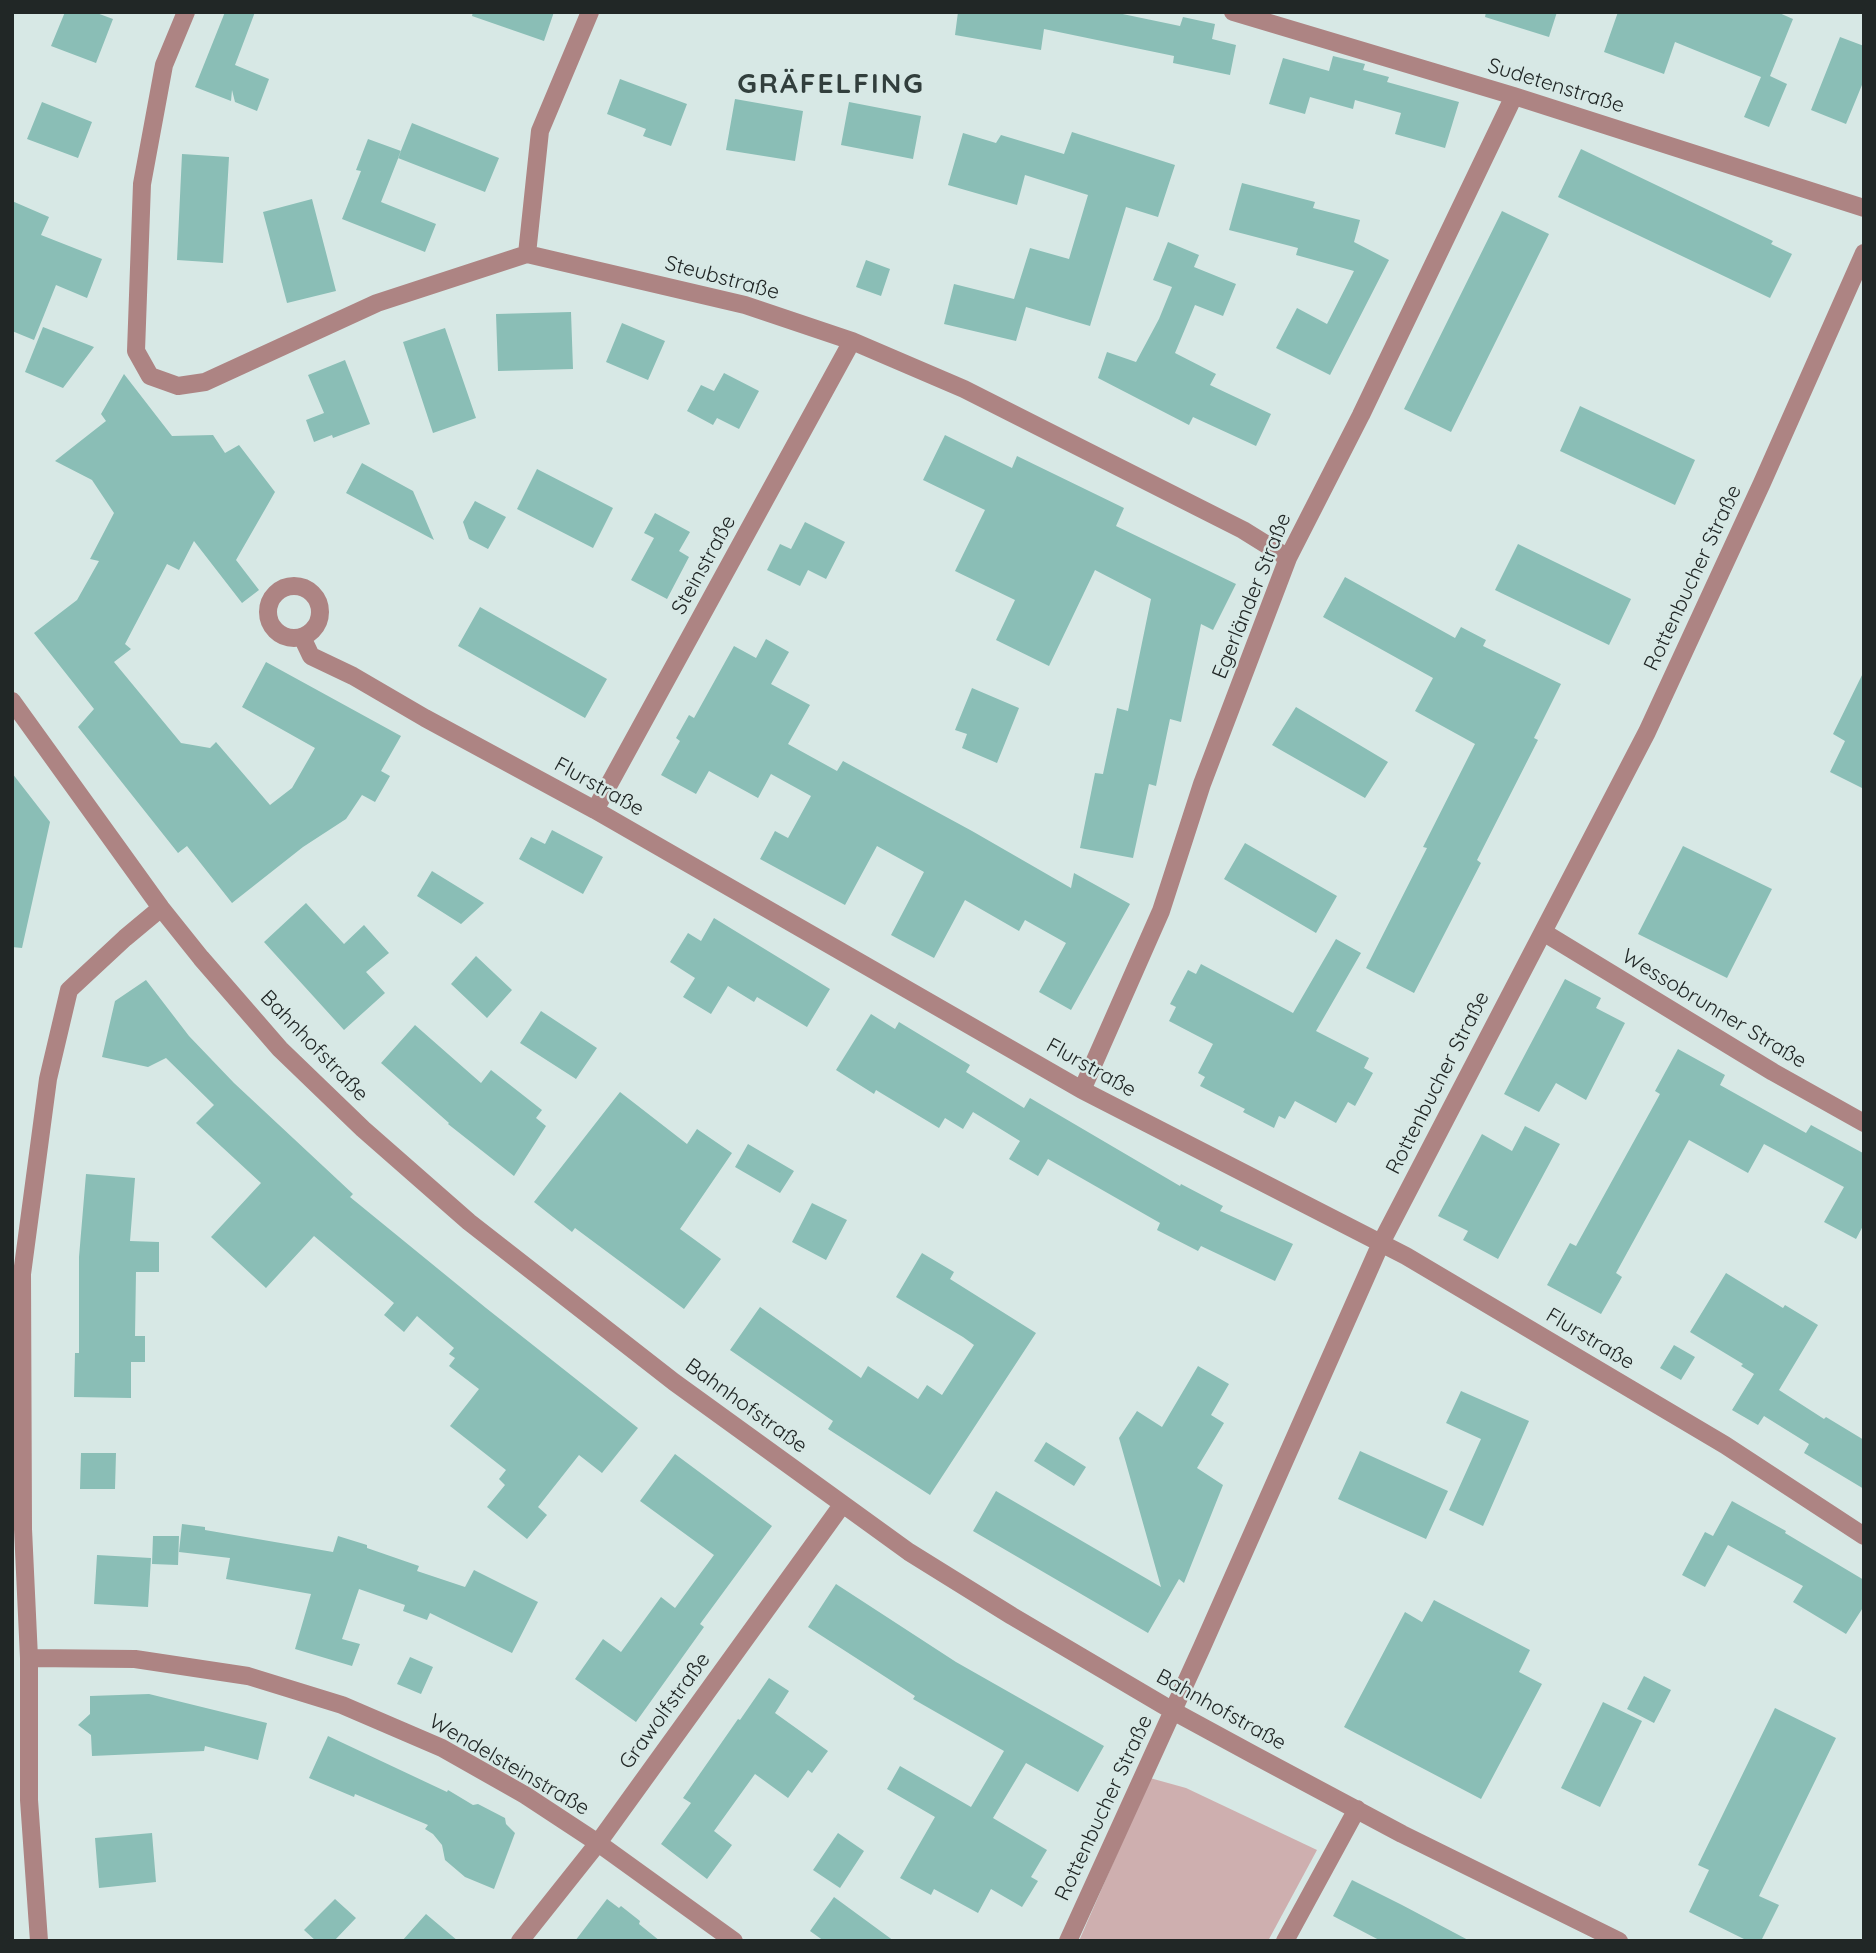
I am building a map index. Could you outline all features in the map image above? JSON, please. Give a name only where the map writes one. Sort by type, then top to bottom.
[{"type":"street","points":[[186,12],[164,65],[142,184],[136,351],[150,376],[178,386],[205,382],[377,303],[527,254],[540,131],[590,12]]},
{"type":"street","name":"Sudetenstraße","points":[[1233,12],[1514,96],[1864,208]]},
{"type":"street","name":"Egerländer Straße","points":[[1082,1090],[1161,911],[1202,784],[1288,558],[1361,415],[1514,96]]},
{"type":"street","name":"Rottenbucher Straße","points":[[1069,1941],[1381,1243],[1647,732],[1864,253]]},
{"type":"street","name":"Steubstraße","points":[[527,254],[745,305],[852,341],[964,388],[1243,530],[1288,558]]},
{"type":"street","name":"Steinstraße","points":[[595,810],[852,341]]},
{"type":"street","name":"Flurstraße","points":[[302,637],[311,656],[353,676],[595,810],[1082,1090],[1406,1256],[1725,1445],[1864,1536]]},
{"type":"street","name":"Bahnhofstraße","points":[[12,701],[161,908],[280,1049],[363,1129],[469,1222],[674,1382],[909,1552],[1012,1616],[1173,1711],[1426,1846],[1619,1941]]},
{"type":"street","points":[[39,1941],[29,1800],[29,1658],[23,1529],[22,1274],[48,1079],[69,990],[161,908]]},
{"type":"street","name":"Wessobrunner Straße","points":[[1543,932],[1773,1072],[1864,1123]]},
{"type":"street","name":"Grawolfstraße","points":[[520,1941],[598,1843],[842,1505]]},
{"type":"street","name":"Wendelsteinstraße","points":[[29,1658],[135,1659],[248,1676],[342,1705],[442,1748],[525,1795],[598,1843],[734,1941]]},
{"type":"street","points":[[1285,1941],[1357,1809]]},
{"type":"shaded area","points":[[1150,1778],[1186,1788],[1317,1850],[1268,1941],[1079,1941]]},
{"type":"building","points":[[65,12],[94,12],[113,19],[96,63],[51,46]]},
{"type":"building","points":[[225,12],[255,12],[235,65],[269,79],[257,111],[235,102],[232,90],[231,101],[195,87]]},
{"type":"building","points":[[473,12],[554,12],[544,41],[472,16]]},
{"type":"building","points":[[958,12],[1113,12],[1180,26],[1183,17],[1215,24],[1212,39],[1236,45],[1230,75],[1173,63],[1174,56],[1044,29],[1041,50],[955,35]]},
{"type":"building","points":[[1486,12],[1557,12],[1549,37],[1485,17]]},
{"type":"building","points":[[1618,12],[1777,12],[1793,19],[1770,76],[1787,84],[1769,127],[1744,117],[1761,77],[1675,42],[1664,74],[1604,52]]},
{"type":"building","points":[[1840,37],[1864,46],[1864,80],[1846,124],[1811,110]]},
{"type":"building","points":[[1333,56],[1365,64],[1363,70],[1389,77],[1387,82],[1459,102],[1445,148],[1395,134],[1401,113],[1355,100],[1353,109],[1310,97],[1305,114],[1269,104],[1283,58],[1329,71]]},
{"type":"building","points":[[620,79],[687,104],[671,146],[643,136],[646,129],[607,114]]},
{"type":"building","points":[[735,99],[803,111],[795,161],[726,150]]},
{"type":"building","points":[[42,102],[92,122],[78,158],[27,139]]},
{"type":"building","points":[[849,102],[921,116],[913,159],[841,145]]},
{"type":"building","points":[[412,123],[499,158],[485,192],[398,158]]},
{"type":"building","points":[[1072,132],[1175,165],[1158,217],[1126,207],[1090,326],[1026,307],[1016,341],[944,324],[954,284],[1014,299],[1030,248],[1069,259],[1088,195],[1025,175],[1017,205],[948,185],[963,133],[996,143],[1001,135],[1064,154]]},
{"type":"building","points":[[368,139],[401,151],[381,202],[436,224],[425,252],[342,219],[361,171],[356,170]]},
{"type":"building","points":[[1581,149],[1773,241],[1771,244],[1792,254],[1770,298],[1558,197]]},
{"type":"building","points":[[182,154],[229,157],[223,263],[177,260]]},
{"type":"building","points":[[1242,183],[1315,202],[1313,208],[1360,220],[1354,242],[1389,260],[1330,375],[1276,348],[1297,308],[1327,324],[1354,271],[1296,255],[1298,248],[1229,230]]},
{"type":"building","points":[[312,199],[336,291],[287,303],[263,212]]},
{"type":"building","points":[[12,201],[49,217],[41,235],[102,259],[87,298],[56,285],[34,340],[12,331]]},
{"type":"building","points":[[1502,211],[1549,234],[1451,432],[1404,409]]},
{"type":"building","points":[[1168,242],[1199,255],[1194,267],[1236,284],[1223,316],[1195,305],[1175,353],[1216,374],[1210,385],[1271,414],[1256,446],[1193,417],[1189,425],[1098,378],[1107,352],[1136,362],[1159,319],[1172,287],[1153,280]]},
{"type":"building","points":[[866,260],[890,269],[881,296],[856,287]]},
{"type":"building","points":[[571,312],[573,369],[498,371],[496,314]]},
{"type":"building","points":[[622,323],[665,341],[648,380],[606,362]]},
{"type":"building","points":[[43,327],[94,347],[63,388],[25,372]]},
{"type":"building","points":[[445,328],[476,418],[433,433],[403,342]]},
{"type":"building","points":[[345,360],[370,424],[314,442],[306,420],[324,413],[308,375]]},
{"type":"building","points":[[724,373],[759,391],[739,429],[717,418],[713,425],[687,411],[701,385],[714,391]]},
{"type":"building","points":[[124,374],[172,436],[213,435],[225,453],[239,445],[275,492],[236,560],[259,590],[242,603],[194,541],[179,570],[167,564],[125,644],[131,649],[114,662],[181,743],[210,748],[216,742],[270,805],[292,788],[315,748],[242,707],[266,662],[401,736],[381,771],[390,776],[375,802],[362,795],[346,819],[303,847],[232,903],[187,846],[178,853],[78,727],[94,709],[34,633],[77,600],[99,561],[90,559],[114,513],[92,480],[55,461],[106,421],[101,414]]},
{"type":"building","points":[[1580,406],[1695,460],[1675,505],[1560,451]]},
{"type":"building","points":[[945,435],[1012,468],[1017,456],[1124,508],[1116,526],[1236,584],[1213,630],[1201,624],[1181,722],[1170,719],[1156,786],[1149,784],[1133,858],[1080,848],[1095,773],[1103,774],[1117,708],[1128,711],[1151,599],[1095,570],[1049,666],[996,640],[1015,600],[955,571],[985,510],[923,480]]},
{"type":"building","points":[[362,463],[413,491],[434,540],[346,493]]},
{"type":"building","points":[[537,469],[613,508],[593,548],[517,509]]},
{"type":"building","points":[[475,501],[506,517],[488,549],[469,539],[463,522]]},
{"type":"building","points":[[655,513],[690,532],[679,551],[689,557],[667,599],[631,580],[654,538],[644,533]]},
{"type":"building","points":[[805,522],[845,542],[826,579],[808,570],[800,586],[767,570],[780,544],[791,549]]},
{"type":"building","points":[[1518,544],[1631,599],[1609,645],[1495,590]]},
{"type":"building","points":[[1345,577],[1455,638],[1461,627],[1486,640],[1483,646],[1561,684],[1534,738],[1538,740],[1477,860],[1481,863],[1414,993],[1366,968],[1427,848],[1423,847],[1475,744],[1415,711],[1433,678],[1323,617]]},
{"type":"building","points":[[480,607],[607,679],[585,718],[458,646]]},
{"type":"building","points":[[766,639],[789,652],[771,684],[810,705],[788,744],[837,771],[843,761],[1071,888],[1074,873],[1130,904],[1071,1010],[1039,992],[1066,943],[1025,920],[1019,931],[965,900],[934,958],[891,935],[924,872],[877,846],[845,905],[760,859],[775,831],[788,838],[811,796],[771,774],[758,798],[709,771],[696,794],[661,775],[680,741],[676,738],[689,715],[694,718],[734,646],[756,658]]},
{"type":"building","points":[[1864,671],[1864,789],[1830,772],[1845,741],[1833,734]]},
{"type":"building","points":[[972,688],[1019,708],[997,763],[962,748],[967,734],[955,730]]},
{"type":"building","points":[[1296,707],[1388,762],[1365,798],[1272,745]]},
{"type":"building","points":[[12,773],[50,822],[22,948],[12,947]]},
{"type":"building","points":[[552,830],[603,857],[583,894],[519,859],[531,837],[545,844]]},
{"type":"building","points":[[1245,843],[1337,896],[1316,933],[1224,879]]},
{"type":"building","points":[[1683,846],[1772,889],[1727,978],[1638,934]]},
{"type":"building","points":[[432,871],[484,903],[461,924],[417,896]]},
{"type":"building","points":[[306,903],[344,944],[364,925],[389,953],[366,972],[385,993],[344,1030],[264,942]]},
{"type":"building","points":[[714,918],[830,989],[807,1027],[757,997],[754,1002],[728,986],[711,1014],[683,997],[695,978],[670,962],[688,933],[701,941]]},
{"type":"building","points":[[1336,939],[1361,953],[1316,1031],[1369,1058],[1364,1068],[1373,1073],[1355,1106],[1348,1102],[1336,1123],[1295,1101],[1285,1119],[1279,1116],[1274,1128],[1243,1112],[1245,1109],[1200,1086],[1205,1077],[1198,1073],[1213,1044],[1169,1021],[1176,1007],[1170,1004],[1188,970],[1196,974],[1201,964],[1293,1013]]},
{"type":"building","points":[[476,956],[512,990],[487,1018],[451,984]]},
{"type":"building","points":[[1565,979],[1601,998],[1596,1008],[1625,1023],[1586,1100],[1556,1083],[1539,1112],[1504,1094]]},
{"type":"building","points":[[146,980],[189,1036],[234,1083],[353,1194],[350,1197],[638,1428],[602,1473],[579,1455],[538,1507],[547,1515],[527,1539],[487,1507],[505,1485],[499,1479],[506,1470],[450,1426],[479,1389],[449,1366],[455,1358],[449,1354],[454,1348],[417,1316],[404,1332],[384,1315],[394,1303],[314,1236],[266,1288],[211,1237],[261,1183],[196,1123],[214,1105],[166,1058],[148,1067],[102,1057],[115,1001]]},
{"type":"building","points":[[541,1011],[597,1048],[576,1079],[520,1043]]},
{"type":"building","points":[[871,1014],[895,1029],[899,1022],[970,1065],[966,1072],[1024,1108],[1030,1098],[1180,1186],[1181,1184],[1223,1206],[1220,1211],[1293,1244],[1275,1281],[1201,1246],[1198,1251],[1157,1230],[1160,1223],[1048,1159],[1038,1176],[1009,1159],[1020,1141],[973,1112],[963,1129],[945,1118],[939,1128],[876,1090],[874,1094],[836,1070]]},
{"type":"building","points":[[415,1025],[481,1083],[491,1070],[542,1110],[536,1118],[546,1126],[514,1176],[448,1124],[381,1063]]},
{"type":"building","points":[[1678,1049],[1725,1075],[1720,1085],[1806,1133],[1811,1125],[1863,1153],[1864,1151],[1864,1224],[1856,1239],[1824,1222],[1844,1187],[1764,1144],[1748,1173],[1689,1140],[1616,1273],[1622,1277],[1601,1314],[1547,1285],[1570,1243],[1576,1246],[1660,1094],[1655,1091]]},
{"type":"building","points":[[620,1092],[687,1144],[697,1129],[732,1153],[680,1229],[721,1259],[684,1309],[575,1228],[572,1232],[534,1202]]},
{"type":"building","points":[[1525,1126],[1560,1144],[1498,1259],[1463,1240],[1468,1231],[1438,1216],[1482,1134],[1512,1151]]},
{"type":"building","points":[[748,1144],[794,1171],[780,1193],[735,1167]]},
{"type":"building","points":[[86,1174],[135,1178],[130,1241],[159,1242],[159,1272],[136,1272],[135,1336],[145,1336],[145,1362],[131,1362],[131,1398],[74,1397],[75,1353],[79,1353],[79,1257]]},
{"type":"building","points":[[812,1203],[847,1220],[826,1260],[792,1242]]},
{"type":"building","points":[[922,1253],[954,1272],[950,1279],[1036,1333],[930,1495],[828,1429],[833,1421],[730,1350],[760,1307],[861,1378],[868,1366],[918,1399],[927,1385],[942,1395],[974,1345],[896,1297]]},
{"type":"building","points":[[1726,1273],[1783,1308],[1785,1305],[1818,1325],[1779,1390],[1824,1419],[1826,1417],[1864,1440],[1864,1489],[1804,1453],[1809,1444],[1764,1416],[1758,1425],[1732,1410],[1754,1374],[1741,1366],[1743,1364],[1690,1332]]},
{"type":"building","points":[[1674,1345],[1695,1357],[1681,1380],[1660,1368]]},
{"type":"building","points":[[1198,1366],[1229,1384],[1211,1415],[1224,1423],[1197,1468],[1223,1485],[1184,1583],[1179,1579],[1148,1633],[973,1531],[996,1491],[1161,1587],[1119,1438],[1137,1411],[1162,1427]]},
{"type":"building","points":[[1461,1391],[1529,1421],[1483,1526],[1449,1510],[1481,1439],[1446,1423]]},
{"type":"building","points":[[1046,1442],[1086,1467],[1074,1486],[1034,1461]]},
{"type":"building","points":[[1360,1451],[1448,1491],[1426,1539],[1338,1499]]},
{"type":"building","points":[[81,1453],[116,1453],[115,1489],[80,1489]]},
{"type":"building","points":[[675,1454],[772,1526],[700,1624],[704,1627],[636,1722],[575,1679],[603,1639],[621,1652],[661,1597],[675,1608],[714,1555],[640,1501]]},
{"type":"building","points":[[1732,1501],[1864,1580],[1864,1606],[1846,1634],[1793,1602],[1803,1586],[1728,1545],[1705,1587],[1682,1575],[1705,1532],[1713,1536]]},
{"type":"building","points":[[182,1524],[333,1552],[338,1536],[419,1566],[417,1571],[465,1587],[474,1570],[538,1602],[512,1653],[430,1613],[427,1620],[403,1611],[405,1605],[359,1589],[342,1639],[360,1644],[352,1666],[295,1649],[311,1594],[226,1579],[230,1558],[179,1552]]},
{"type":"building","points":[[153,1536],[179,1536],[178,1565],[152,1564]]},
{"type":"building","points":[[97,1555],[151,1558],[148,1607],[94,1604]]},
{"type":"building","points":[[836,1584],[956,1662],[1104,1746],[1078,1792],[1026,1763],[993,1818],[1047,1850],[1031,1877],[1038,1881],[1022,1907],[991,1889],[978,1913],[934,1889],[931,1895],[900,1878],[935,1817],[887,1789],[900,1766],[971,1807],[1004,1751],[913,1699],[915,1696],[808,1627]]},
{"type":"building","points":[[1434,1600],[1530,1650],[1519,1672],[1542,1684],[1481,1799],[1344,1727],[1405,1612],[1422,1622]]},
{"type":"building","points":[[410,1657],[433,1667],[421,1694],[397,1684]]},
{"type":"building","points":[[1644,1676],[1671,1690],[1654,1723],[1627,1709]]},
{"type":"building","points":[[769,1678],[789,1691],[775,1713],[828,1751],[812,1773],[808,1770],[788,1798],[755,1774],[714,1831],[732,1845],[707,1879],[661,1844],[691,1803],[683,1798]]},
{"type":"building","points":[[149,1694],[267,1723],[258,1760],[205,1746],[204,1751],[92,1756],[91,1735],[78,1725],[90,1714],[90,1696]]},
{"type":"building","points":[[1603,1702],[1642,1721],[1600,1807],[1561,1788]]},
{"type":"building","points":[[1775,1708],[1836,1738],[1759,1896],[1779,1905],[1761,1941],[1748,1941],[1689,1912],[1709,1870],[1698,1865]]},
{"type":"building","points":[[328,1736],[505,1818],[506,1824],[515,1833],[494,1889],[465,1877],[445,1860],[442,1845],[425,1829],[428,1825],[309,1778]]},
{"type":"building","points":[[152,1833],[156,1882],[99,1888],[95,1838]]},
{"type":"building","points":[[838,1833],[864,1851],[840,1888],[813,1870]]},
{"type":"building","points":[[1352,1880],[1470,1941],[1381,1941],[1333,1916]]},
{"type":"building","points":[[834,1897],[894,1941],[824,1941],[810,1931]]},
{"type":"building","points":[[335,1899],[356,1918],[334,1941],[316,1941],[304,1930]]},
{"type":"building","points":[[607,1899],[640,1921],[639,1924],[660,1941],[575,1941]]},
{"type":"building","points":[[426,1914],[458,1941],[402,1941]]},
{"type":"district","name":"GRÄFELFING","points":[[831,85]]}]
